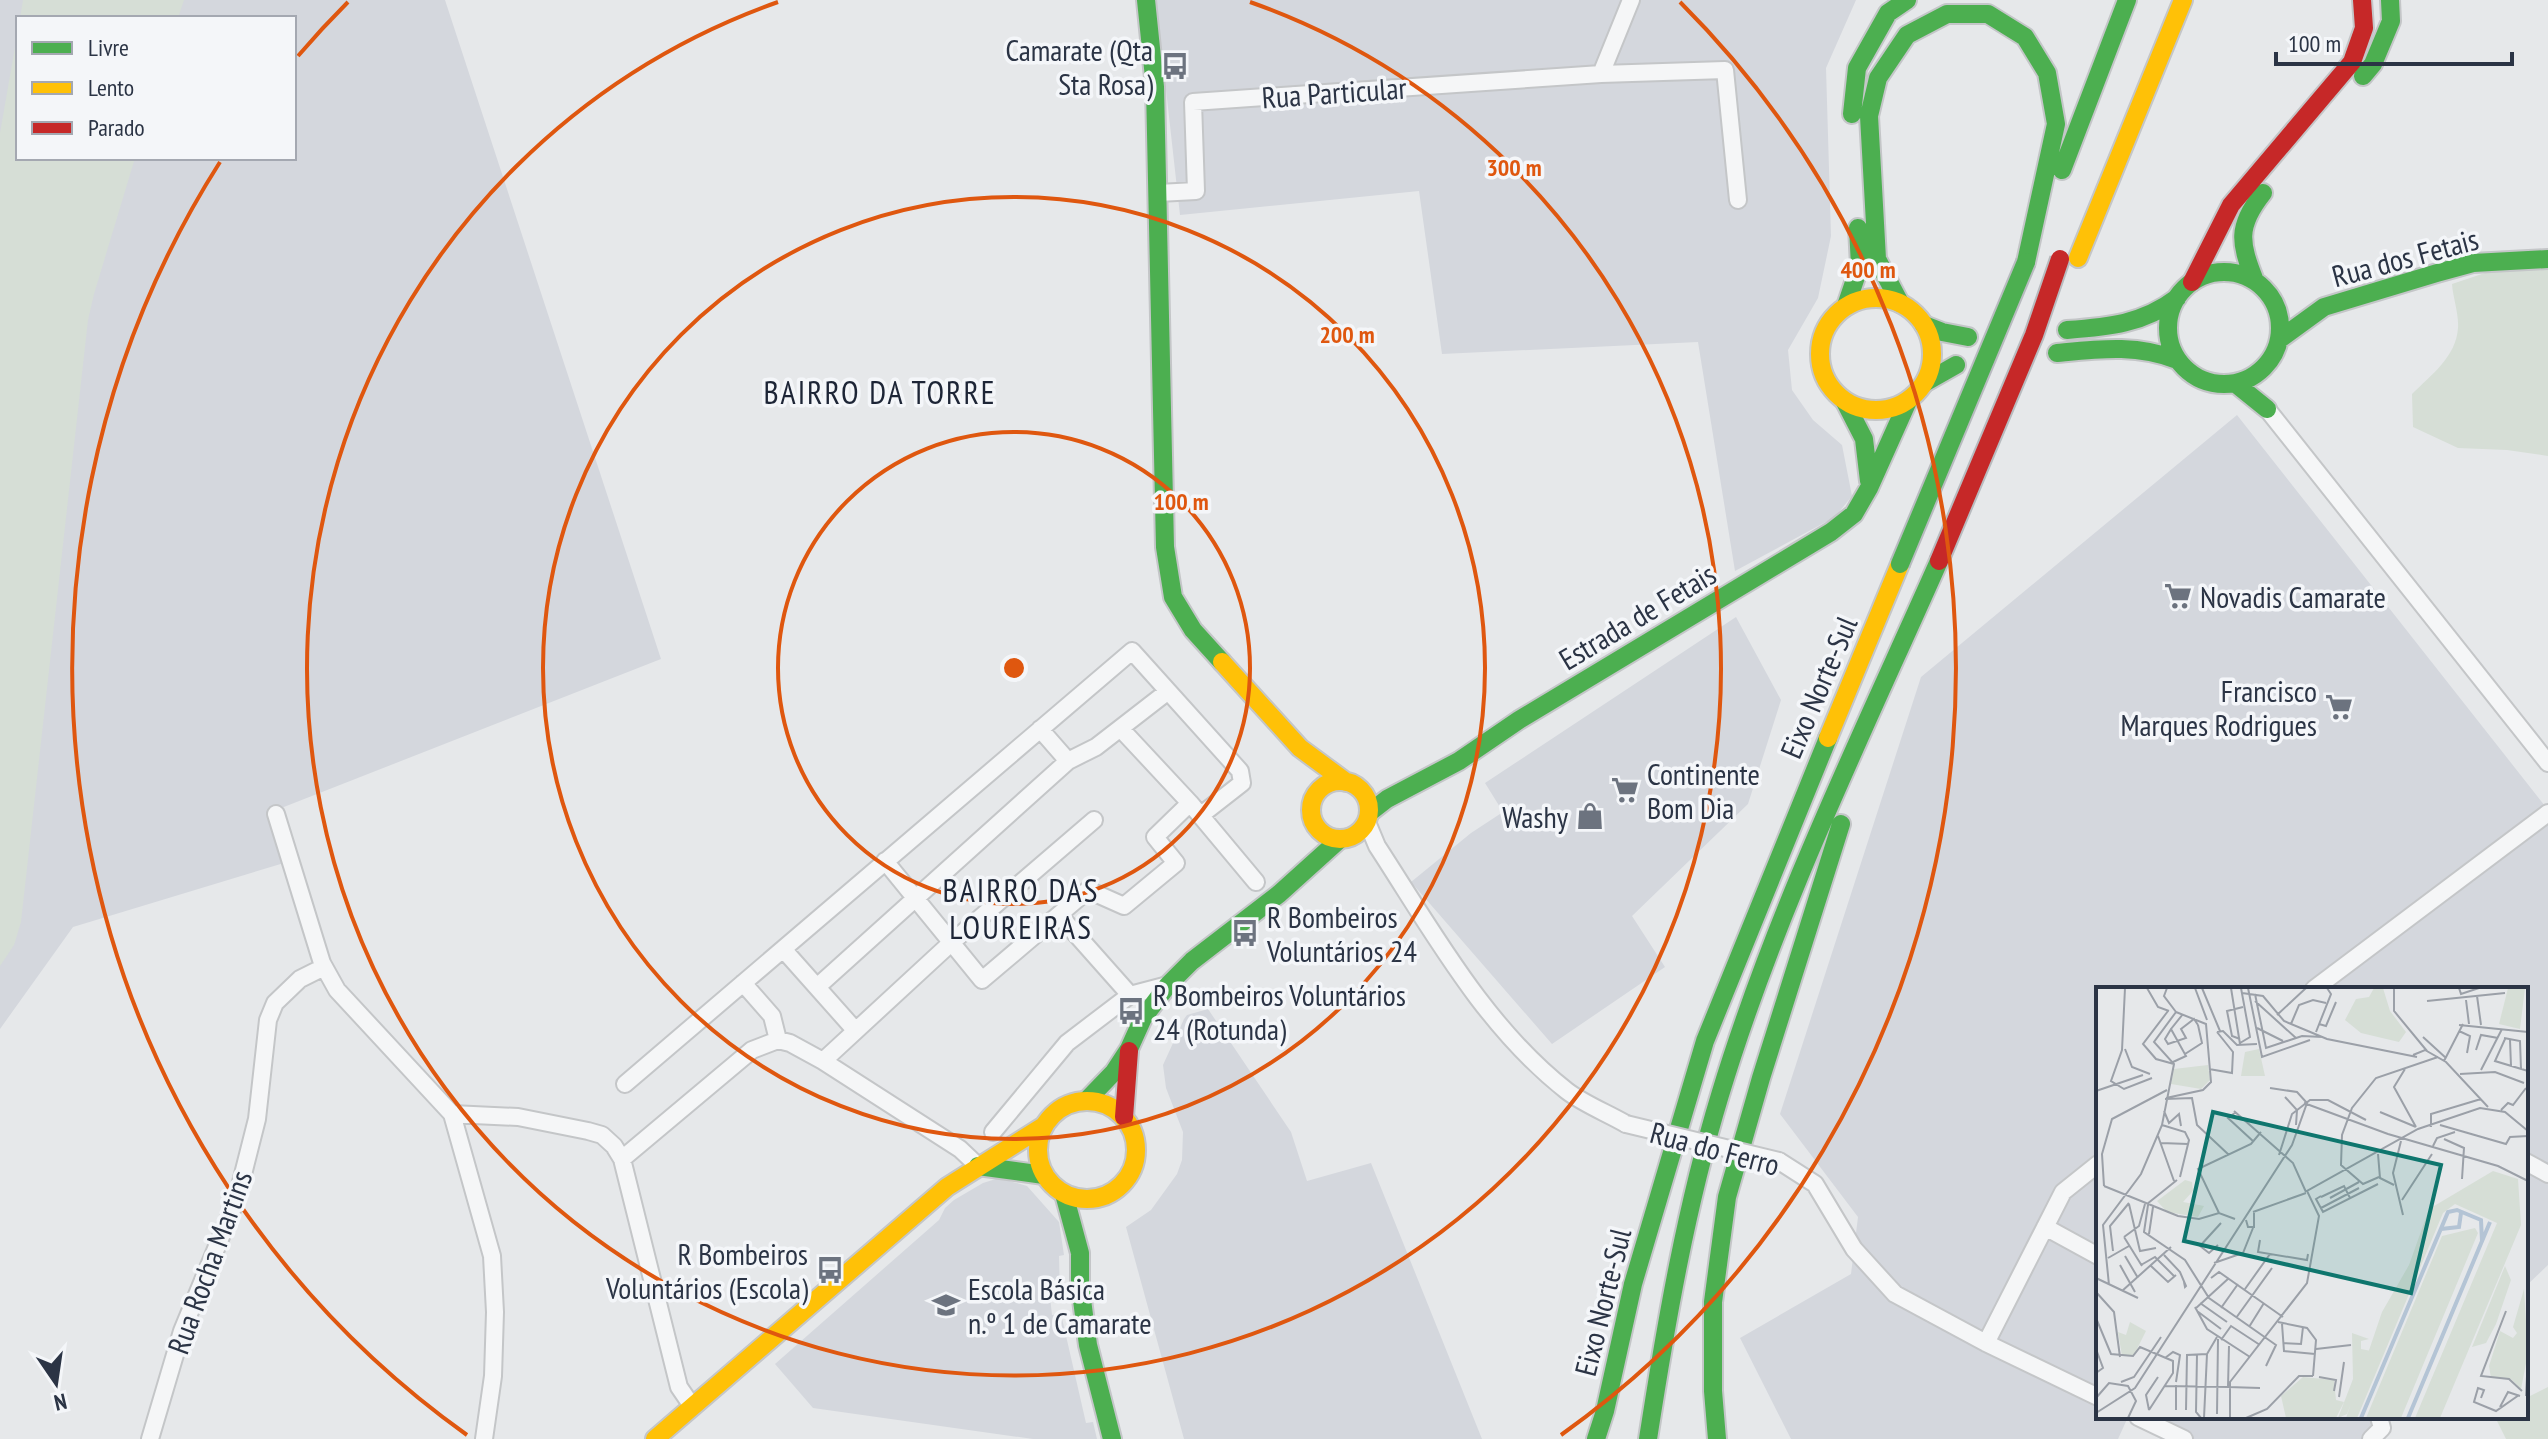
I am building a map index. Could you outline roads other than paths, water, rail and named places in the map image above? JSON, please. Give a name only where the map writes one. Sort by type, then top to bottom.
[{"type":"main road","points":[[1146,0],[1155,87],[1165,547],[1173,597],[1193,630],[1300,748],[1351,784],[1368,803],[1359,827],[1324,834],[1313,821]]},
{"type":"main road","points":[[1846,306],[1860,265],[1851,118],[1857,68],[1888,13],[1907,0]]},
{"type":"main road","name":"Eixo Norte-Sul","points":[[1599,1439],[1633,1284],[1705,1041],[1764,891],[2026,262],[2127,0]]},
{"type":"main road","points":[[1648,1439],[1682,1239],[1734,1050],[1784,912],[2183,0]]},
{"type":"main road","points":[[2067,330],[2137,322],[2160,313],[2192,282],[2231,205],[2352,62],[2364,28],[2362,0]]},
{"type":"main road","points":[[2255,281],[2241,244],[2246,212],[2373,64],[2391,21],[2390,0]]},
{"type":"main road","points":[[1968,337],[1924,325],[1900,303],[1877,259],[1869,116],[1878,78],[1907,35],[1947,14],[1988,14],[2025,37],[2047,73],[2056,124],[2026,262]]},
{"type":"main road","points":[[2069,259],[2110,130]]},
{"type":"main road","name":"Rua dos Fetais","points":[[2280,339],[2324,307],[2473,263],[2548,259]]},
{"type":"main road","points":[[2057,353],[2134,347],[2160,352],[2177,360],[2193,376],[2214,384],[2236,384],[2256,375],[2272,359],[2280,339],[2280,317],[2271,296],[2255,281],[2235,273],[2213,273],[2192,282]]},
{"type":"main road","name":"Rua dos Fetais","points":[[2271,296],[2293,304],[2324,307]]},
{"type":"main road","points":[[1869,488],[1868,452],[1862,426],[1829,386],[1820,365],[1820,342],[1829,322],[1846,306],[1863,299],[1882,298],[1900,303]]},
{"type":"main road","points":[[2177,298],[2168,318],[2169,340],[2177,360]]},
{"type":"main road","points":[[1924,325],[1932,343],[1932,363],[1926,382]]},
{"type":"main road","points":[[1845,402],[1865,410],[1887,410],[1908,401],[1926,382],[1956,365]]},
{"type":"main road","points":[[2256,375],[2267,409]]},
{"type":"main road","points":[[2236,384],[2267,409]]},
{"type":"main road","name":"Estrada de Fetais","points":[[1129,1049],[1143,1018],[1168,985],[1192,961],[1359,827],[1387,799],[1459,761],[1519,720],[1831,532],[1854,514],[1908,401]]},
{"type":"main road","points":[[1717,1439],[1713,1391],[1713,1302],[1727,1197],[1874,710]]},
{"type":"main road","points":[[1296,878],[1313,821],[1309,776],[1300,748]]},
{"type":"main road","name":"Estrada de Fetais","points":[[1351,784],[1422,780]]},
{"type":"main road","points":[[1313,801],[1326,785],[1351,784]]},
{"type":"main road","points":[[1087,1100],[1114,1072],[1129,1049]]},
{"type":"main road","points":[[1124,1117],[1129,1049]]},
{"type":"main road","points":[[655,1439],[947,1187],[1042,1127],[1061,1107],[1087,1100],[1101,1102],[1124,1117],[1133,1130],[1137,1146],[1129,1177],[1103,1197],[1077,1198],[1064,1194],[1044,1175],[1038,1159],[1042,1127]]},
{"type":"main road","points":[[978,1166],[1044,1175]]},
{"type":"main road","points":[[1064,1194],[1080,1253],[1080,1285],[1088,1345],[1112,1439]]},
{"type":"main road","points":[[1080,1253],[1090,1220],[1103,1197]]},
{"type":"street","points":[[1601,74],[1631,0]]},
{"type":"street","name":"Rua Particular","points":[[1158,193],[1196,191],[1193,102],[1601,74],[1725,70],[1738,200]]},
{"type":"street","points":[[2267,409],[2543,746],[2548,763]]},
{"type":"street","points":[[625,1084],[885,861],[1132,651],[1240,771],[1242,783],[1155,837],[1176,863],[1124,906],[1088,890],[982,980],[885,861]]},
{"type":"street","points":[[817,987],[1068,761],[1096,747],[1167,692]]},
{"type":"street","points":[[1040,729],[1068,761]]},
{"type":"street","points":[[1121,729],[1196,809],[1256,882]]},
{"type":"street","points":[[2317,987],[2548,813]]},
{"type":"street","points":[[276,814],[324,967],[337,990],[452,1114],[492,1256],[495,1312],[493,1376],[484,1439]]},
{"type":"street","points":[[823,1061],[952,942],[1094,820]]},
{"type":"street","name":"Rua do Ferro","points":[[1359,827],[1377,846],[1463,979],[1526,1056],[1570,1093],[1626,1124],[1779,1161],[1815,1184],[1854,1249],[1895,1294],[1986,1343],[2096,1396]]},
{"type":"street","points":[[1059,915],[1130,995]]},
{"type":"street","points":[[783,949],[855,1030]]},
{"type":"street","name":"Rua Rocha Martins","points":[[150,1439],[182,1331],[237,1198],[257,1119],[268,1020],[275,1003],[300,979],[324,967]]},
{"type":"street","points":[[743,983],[772,1016],[778,1040]]},
{"type":"street","points":[[993,1132],[1067,1043],[1130,995],[1168,985]]},
{"type":"street","points":[[622,1159],[752,1050],[778,1040],[823,1061],[960,1149],[978,1166]]},
{"type":"street","points":[[452,1114],[518,1117],[602,1135],[614,1146],[622,1159],[679,1387],[692,1406]]},
{"type":"street","points":[[2528,1163],[2548,1174]]},
{"type":"street","points":[[1986,1343],[2063,1192],[2096,1166]]},
{"type":"street","points":[[2045,1227],[2096,1255]]},
{"type":"street","points":[[2142,1419],[2184,1439]]},
{"type":"street","points":[[2371,1439],[2382,1428],[2380,1419]]},
{"type":"place","name":"Camarate (Qta Sta Rosa)","points":[[1175,66]]},
{"type":"place","name":"Novadis Camarate","points":[[2178,596]]},
{"type":"place","name":"Francisco Marques Rodrigues","points":[[2339,707]]},
{"type":"place","name":"Continente Bom Dia","points":[[1625,790]]},
{"type":"place","name":"Washy","points":[[1590,816]]},
{"type":"place","name":"R Bombeiros Voluntários 24","points":[[1245,933]]},
{"type":"place","name":"R Bombeiros Voluntários 24 (Rotunda)","points":[[1131,1011]]},
{"type":"place","name":"R Bombeiros Voluntários (Escola)","points":[[830,1270]]},
{"type":"place","name":"Escola Básica n.º 1 de Camarate","points":[[946,1305]]},
{"type":"district","name":"BAIRRO DA TORRE","points":[[880,392]]},
{"type":"district","name":"BAIRRO DAS LOUREIRAS","points":[[1021,908]]}]
